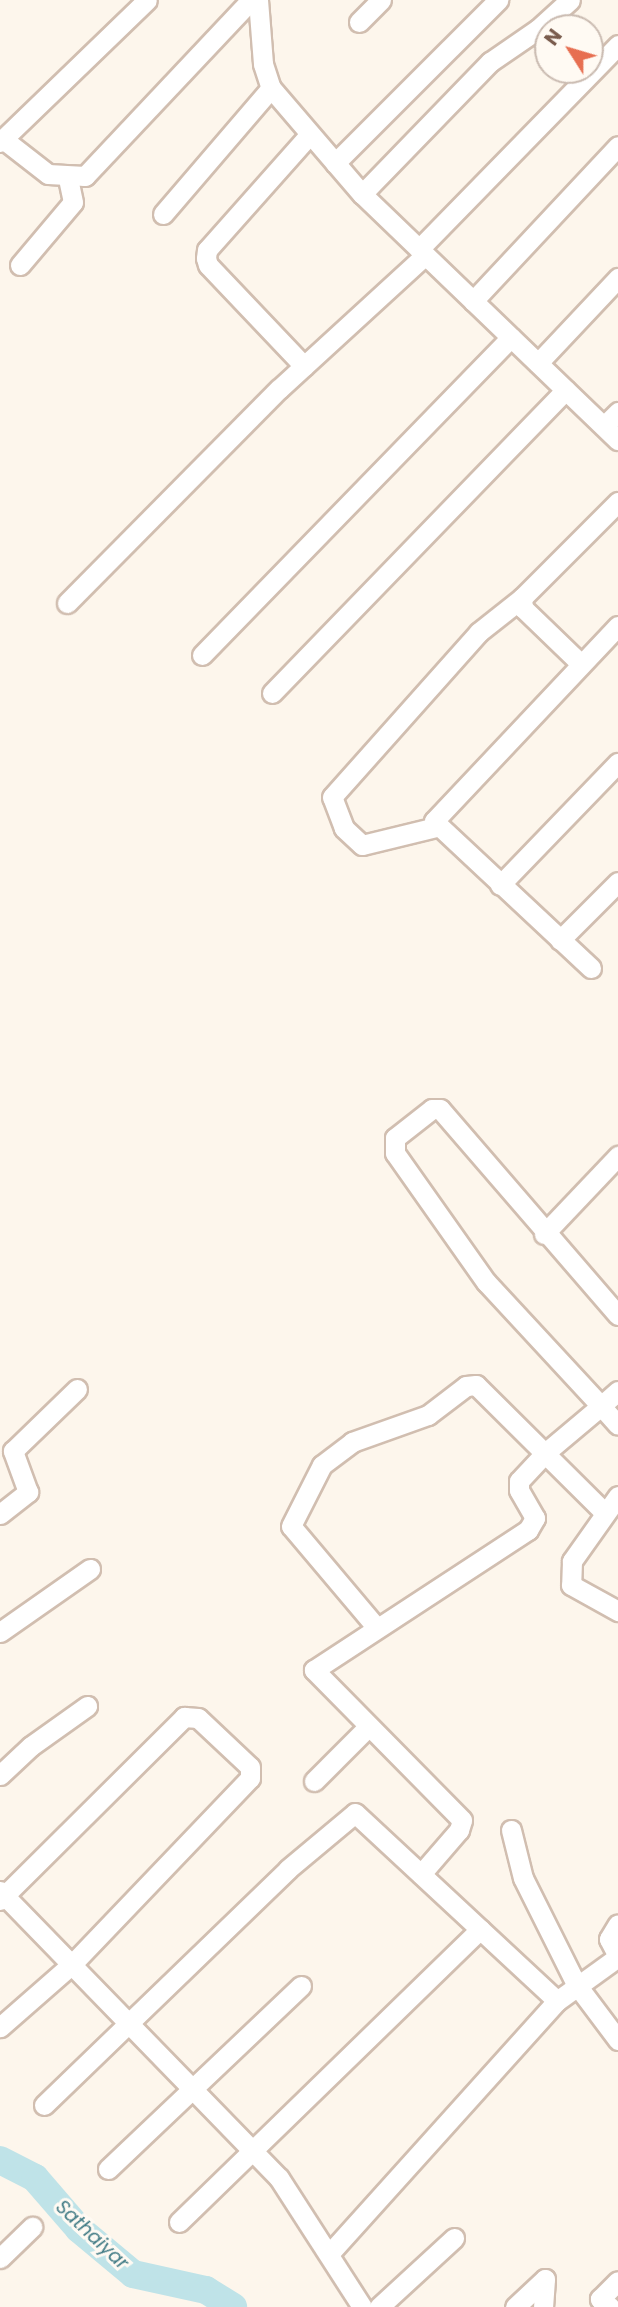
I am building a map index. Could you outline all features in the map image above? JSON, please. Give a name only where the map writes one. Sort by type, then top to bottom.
[{"type":"street","points":[[146,0],[1,141],[48,174],[68,178],[85,176],[251,0]]},
{"type":"street","points":[[258,0],[263,64],[271,88],[362,194],[611,433],[618,412]]},
{"type":"street","points":[[359,22],[381,0]]},
{"type":"street","points":[[335,163],[498,0]]},
{"type":"street","points":[[362,194],[490,62],[570,0]]},
{"type":"street","points":[[67,603],[422,252],[618,45]]},
{"type":"street","points":[[163,214],[271,88]]},
{"type":"street","points":[[304,366],[208,265],[206,258],[207,250],[310,134]]},
{"type":"street","points":[[473,301],[618,146]]},
{"type":"street","points":[[20,265],[74,202],[68,178]]},
{"type":"street","points":[[538,363],[618,278]]},
{"type":"street","points":[[202,655],[511,337]]},
{"type":"street","points":[[272,693],[566,390]]},
{"type":"street","points":[[436,827],[362,845],[344,828],[332,797],[479,632],[522,598],[618,502]]},
{"type":"street","points":[[522,598],[523,608],[580,664]]},
{"type":"street","points":[[436,827],[438,814],[618,626]]},
{"type":"street","points":[[500,885],[618,763]]},
{"type":"street","points":[[436,827],[591,968]]},
{"type":"street","points":[[560,940],[618,882]]},
{"type":"street","points":[[618,1315],[544,1234],[440,1109],[432,1109],[395,1138],[395,1153],[486,1282],[618,1425]]},
{"type":"street","points":[[544,1234],[615,1166]]},
{"type":"street","points":[[377,1628],[291,1527],[322,1465],[352,1442],[428,1415],[466,1386],[475,1385],[604,1512]]},
{"type":"street","points":[[0,1514],[28,1492],[13,1451],[77,1389]]},
{"type":"street","points":[[421,1874],[459,1830],[461,1820],[314,1670],[528,1530],[535,1518],[518,1485],[545,1453],[618,1391]]},
{"type":"street","points":[[618,1496],[604,1512],[572,1561],[571,1585],[618,1611]]},
{"type":"street","points":[[0,1632],[90,1569]]},
{"type":"street","points":[[0,1775],[31,1746],[87,1706]]},
{"type":"street","points":[[0,2026],[72,1965],[250,1778],[250,1767],[198,1718],[184,1717],[2,1895],[72,1965],[127,2021],[191,2091],[279,2178],[362,2307]]},
{"type":"street","points":[[314,1781],[368,1727]]},
{"type":"street","points":[[44,2105],[127,2021],[350,1814],[358,1815],[557,2001]]},
{"type":"street","points":[[511,1830],[523,1878],[576,1984],[618,2040]]},
{"type":"street","points":[[329,2254],[557,2001],[576,1984],[618,1956],[609,1939],[618,1924]]},
{"type":"street","points":[[179,2222],[254,2153],[480,1929]]},
{"type":"street","points":[[108,2169],[301,1986]]},
{"type":"street","points":[[0,2259],[32,2227]]},
{"type":"street","points":[[379,2307],[454,2238]]},
{"type":"street","points":[[515,2307],[545,2279],[542,2307]]},
{"type":"street","points":[[610,2307],[600,2299],[618,2281]]},
{"type":"waterway","name":"Sathaiyar","points":[[0,2160],[35,2178],[79,2229],[133,2274],[206,2290],[233,2307]]}]
